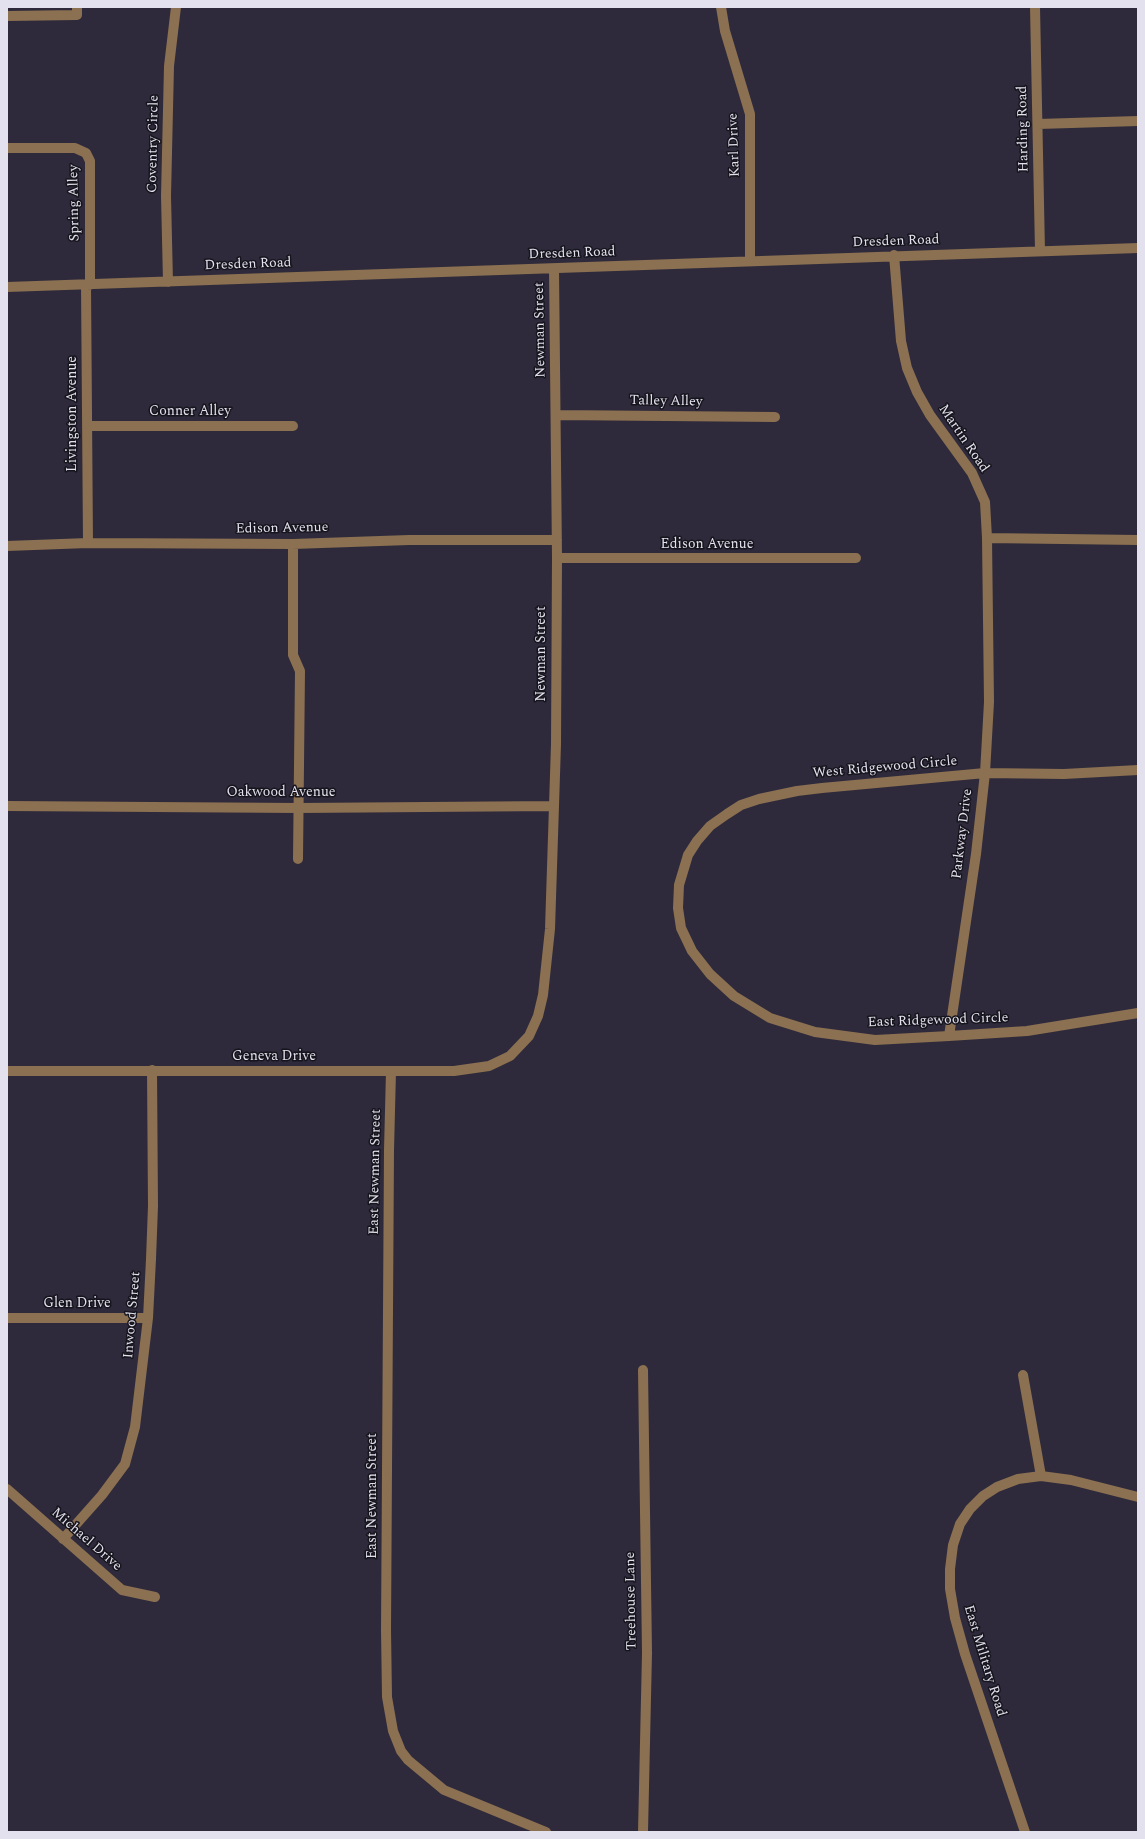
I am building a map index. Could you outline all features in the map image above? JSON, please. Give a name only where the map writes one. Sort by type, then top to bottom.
[{"type":"street","name":"Coventry Circle","points":[[168,282],[166,196],[169,66],[176,7]]},
{"type":"street","name":"Karl Drive","points":[[721,7],[726,31],[750,114],[750,261]]},
{"type":"street","name":"Harding Road","points":[[1035,7],[1040,251]]},
{"type":"street","points":[[7,16],[77,11]]},
{"type":"street","points":[[1038,124],[1138,121]]},
{"type":"street","name":"Spring Alley","points":[[7,148],[76,148],[86,153],[90,161],[88,285]]},
{"type":"street","name":"Dresden Road","points":[[7,287],[554,269],[894,255],[1138,248]]},
{"type":"street","name":"Martin Road","points":[[894,255],[901,342],[907,368],[917,392],[930,415],[972,473],[984,502],[987,538]]},
{"type":"street","name":"Newman Street","points":[[529,1036],[538,1016],[543,994],[550,929],[554,806],[557,558],[554,269]]},
{"type":"street","name":"Livingston Avenue","points":[[88,285],[88,544]]},
{"type":"street","name":"Talley Alley","points":[[556,415],[775,417]]},
{"type":"street","name":"Conner Alley","points":[[87,426],[293,426]]},
{"type":"street","points":[[987,538],[1138,540]]},
{"type":"street","name":"Parkway Drive","points":[[949,1036],[976,854],[985,773],[989,702],[987,538]]},
{"type":"street","name":"Edison Avenue","points":[[7,546],[88,544],[293,544],[409,540],[557,540]]},
{"type":"street","points":[[293,544],[293,655],[300,671],[298,859]]},
{"type":"street","name":"Edison Avenue","points":[[557,558],[856,558]]},
{"type":"street","name":"West Ridgewood Circle","points":[[679,885],[688,855],[697,841],[710,826],[741,805],[797,791],[985,773],[1064,774],[1138,770]]},
{"type":"street","name":"Oakwood Avenue","points":[[7,806],[299,808],[554,806]]},
{"type":"street","name":"East Ridgewood Circle","points":[[679,885],[678,908],[681,928],[692,951],[710,974],[734,996],[770,1018],[815,1032],[875,1040],[949,1036],[1027,1030],[1138,1013]]},
{"type":"street","name":"Geneva Drive","points":[[7,1071],[454,1071],[489,1066],[510,1056],[529,1036]]},
{"type":"street","name":"Inwood Street","points":[[63,1538],[102,1495],[125,1464],[130,1453],[135,1427],[148,1318],[153,1206],[152,1070]]},
{"type":"street","name":"East Newman Street","points":[[392,1072],[389,1150],[386,1608],[387,1696],[392,1724],[401,1750],[408,1760],[444,1790],[546,1832]]},
{"type":"street","name":"Glen Drive","points":[[7,1318],[148,1318]]},
{"type":"street","name":"Treehouse Lane","points":[[643,1370],[647,1653],[643,1832]]},
{"type":"street","points":[[1023,1375],[1042,1476]]},
{"type":"street","name":"East Military Road","points":[[1025,1832],[965,1654],[955,1618],[950,1589],[950,1569],[953,1545],[960,1524],[970,1509],[983,1496],[996,1487],[1018,1479],[1042,1476],[1071,1480],[1138,1497]]},
{"type":"street","name":"Michael Drive","points":[[7,1489],[122,1590],[156,1597]]}]
